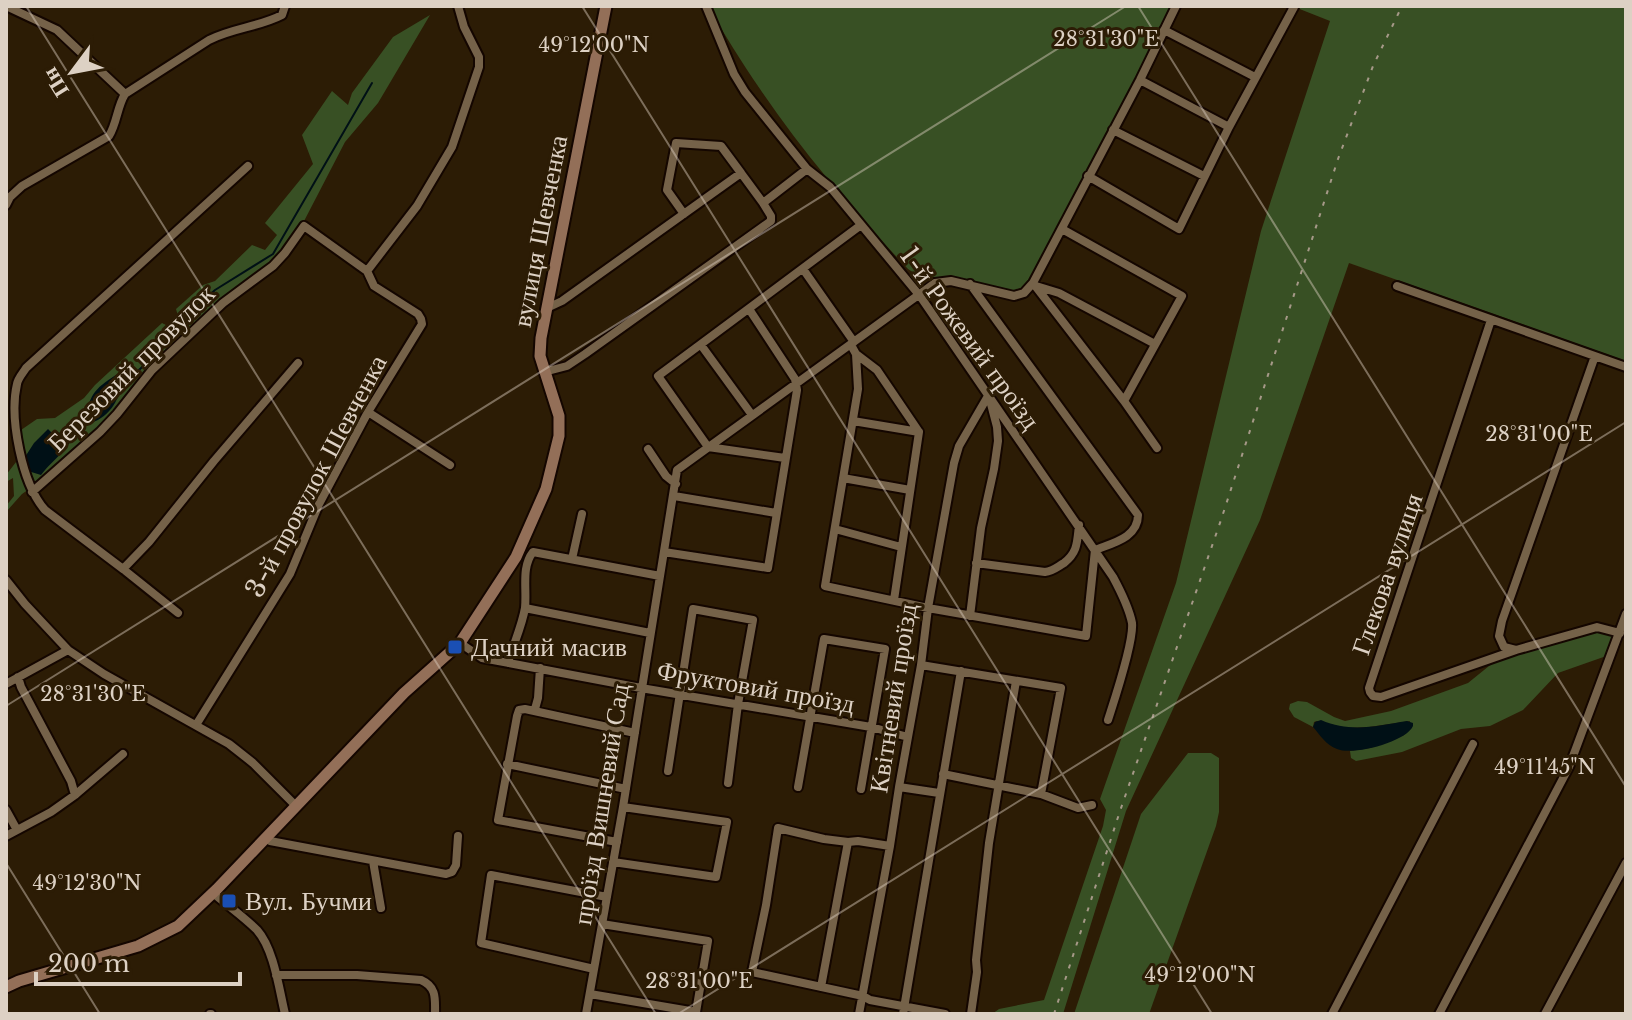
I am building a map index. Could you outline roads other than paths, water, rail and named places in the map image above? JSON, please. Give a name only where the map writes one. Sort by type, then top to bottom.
[{"type":"street","points":[[6,6],[57,30],[125,94]]},
{"type":"street","points":[[6,205],[22,186],[109,136],[125,94],[209,40],[269,22],[282,15],[285,6]]},
{"type":"street","points":[[367,271],[417,206],[452,147],[479,67],[479,57],[464,27],[458,6]]},
{"type":"street","name":"вулиця Шевченка","points":[[6,987],[138,946],[178,926],[404,693],[460,643],[516,557],[546,489],[559,436],[559,416],[540,356],[541,338],[606,6]]},
{"type":"street","name":"1-й Рожевий проїзд","points":[[706,6],[740,84],[807,169],[830,187],[920,296],[1113,577],[1132,624],[1108,720]]},
{"type":"street","points":[[1034,284],[1176,6]]},
{"type":"street","points":[[1088,176],[1179,229],[1292,6]]},
{"type":"street","points":[[1164,30],[1255,77]]},
{"type":"street","points":[[1140,80],[1229,127]]},
{"type":"street","points":[[1113,130],[1204,176]]},
{"type":"street","points":[[544,372],[567,366],[771,221],[763,203],[721,146],[680,142],[676,143],[667,190],[684,214]]},
{"type":"street","points":[[178,613],[45,510],[32,492],[19,448],[17,382],[26,368],[248,166]]},
{"type":"street","points":[[763,203],[807,169]]},
{"type":"street","points":[[547,308],[562,301],[741,173]]},
{"type":"street","points":[[785,458],[708,447],[658,376],[861,225]]},
{"type":"street","name":"Березовий провулок","points":[[32,492],[100,432],[152,370],[223,303],[273,266],[304,226],[367,271]]},
{"type":"street","points":[[1062,229],[1182,296],[1124,401]]},
{"type":"street","points":[[803,269],[852,343],[856,354],[858,389],[825,586],[1086,636],[1095,550],[1129,535],[1138,524],[1138,515],[969,284]]},
{"type":"street","name":"3-й провулок Шевченка","points":[[196,725],[290,574],[319,504],[368,412],[422,324],[418,314],[374,286],[367,271]]},
{"type":"street","name":"проїзд Вишневий Сад","points":[[586,1014],[677,470],[933,285],[941,281],[969,284],[1016,296],[1034,284]]},
{"type":"street","points":[[1034,284],[1059,293],[1155,344]]},
{"type":"street","points":[[1034,284],[1157,448]]},
{"type":"street","points":[[1397,286],[1626,367]]},
{"type":"street","points":[[664,552],[768,568],[797,390],[795,379],[749,309]]},
{"type":"street","name":"Глекова вулиця","points":[[1491,320],[1370,692],[1373,696],[1381,697],[1516,650]]},
{"type":"street","points":[[701,345],[752,415]]},
{"type":"street","points":[[856,354],[877,370],[919,432],[894,600]]},
{"type":"street","points":[[1595,356],[1499,636],[1502,645],[1516,650],[1597,627],[1620,633]]},
{"type":"street","points":[[123,569],[298,363]]},
{"type":"street","points":[[970,616],[976,563],[998,441],[988,396]]},
{"type":"street","name":"Квітневий проїзд","points":[[859,1014],[954,463],[959,446],[988,396]]},
{"type":"street","points":[[368,412],[450,465]]},
{"type":"street","points":[[853,421],[919,432]]},
{"type":"street","points":[[648,449],[666,476],[676,484]]},
{"type":"street","points":[[843,478],[910,490]]},
{"type":"street","points":[[674,496],[776,513]]},
{"type":"street","points":[[572,559],[582,514]]},
{"type":"street","points":[[976,563],[1052,571],[1072,557],[1077,549],[1079,525]]},
{"type":"street","points":[[835,529],[901,547]]},
{"type":"street","points":[[508,663],[525,608],[528,558],[533,552],[660,576]]},
{"type":"street","points":[[6,580],[68,650],[104,674],[229,744],[296,806]]},
{"type":"street","points":[[525,608],[650,633]]},
{"type":"street","points":[[668,771],[693,609],[753,620],[728,783]]},
{"type":"street","points":[[1439,1014],[1558,789],[1579,743],[1626,614]]},
{"type":"street","points":[[798,787],[824,639],[885,649],[861,789]]},
{"type":"street","name":"Фруктовий проїзд","points":[[460,643],[482,658],[871,727],[908,737]]},
{"type":"street","points":[[6,684],[68,650]]},
{"type":"street","points":[[921,665],[1061,688],[1041,794]]},
{"type":"street","points":[[535,709],[540,668]]},
{"type":"street","points":[[904,1010],[961,671]]},
{"type":"street","points":[[18,677],[71,781],[75,795]]},
{"type":"street","points":[[971,1014],[989,843],[1016,681]]},
{"type":"street","points":[[617,842],[498,820],[507,764],[519,710],[535,709],[635,733]]},
{"type":"street","points":[[1332,1014],[1473,744]]},
{"type":"street","points":[[6,836],[51,812],[123,754]]},
{"type":"street","points":[[507,764],[626,789]]},
{"type":"street","points":[[943,774],[1041,794],[1078,808],[1092,805]]},
{"type":"street","points":[[899,787],[939,793]]},
{"type":"street","points":[[613,862],[716,877],[727,822],[623,807]]},
{"type":"street","points":[[6,810],[17,830]]},
{"type":"street","points":[[890,846],[824,839],[778,828],[752,972],[863,996],[904,1010],[945,1014]]},
{"type":"street","points":[[266,837],[270,841],[446,874],[452,872],[456,865],[458,836]]},
{"type":"street","points":[[821,987],[848,842]]},
{"type":"street","points":[[373,861],[381,908]]},
{"type":"street","points":[[1545,1014],[1626,863]]},
{"type":"street","points":[[594,969],[481,943],[491,875],[607,897]]},
{"type":"street","points":[[213,893],[258,931],[266,944],[285,1014]]},
{"type":"street","points":[[590,994],[696,1012],[708,941],[602,924]]},
{"type":"street","points":[[276,975],[357,975],[421,980],[433,988],[435,1014]]},
{"type":"waterway","points":[[123,385],[190,322],[199,305],[215,290],[273,254],[372,83]]},
{"type":"waterway","points":[[76,428],[86,419]]},
{"type":"railway","points":[[1054,1014],[1120,811],[1221,520],[1338,159],[1373,66],[1402,6]]},
{"type":"place","name":"Дачний масив","points":[[455,647]]},
{"type":"place","name":"Вул. Бучми","points":[[229,901]]}]
